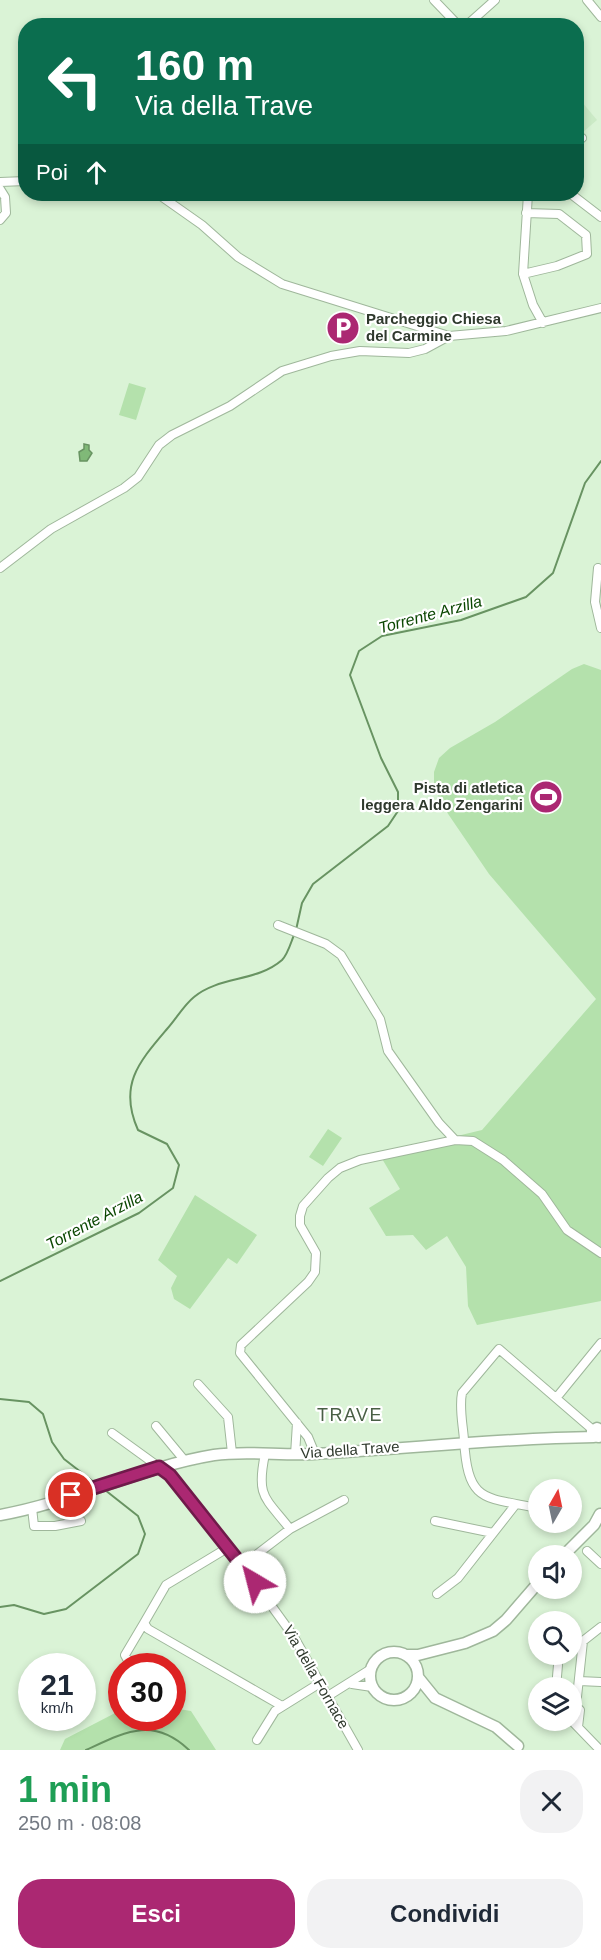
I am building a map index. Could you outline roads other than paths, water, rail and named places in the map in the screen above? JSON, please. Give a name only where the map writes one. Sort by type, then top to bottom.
[{"type":"main road","name":"Via della Trave","points":[[0,1515],[32,1508],[159,1467],[232,1454],[315,1454],[597,1433]]},
{"type":"main road","points":[[572,1545],[584,1527],[601,1514]]},
{"type":"main road","points":[[521,1748],[477,1720],[435,1698],[406,1696],[391,1700],[384,1698],[372,1687],[371,1669],[380,1656],[387,1653],[418,1655],[478,1639],[493,1631],[506,1620],[528,1595]]},
{"type":"main road","points":[[406,1696],[412,1691],[418,1673],[432,1650]]},
{"type":"main road","points":[[406,1655],[435,1698]]},
{"type":"street","points":[[434,0],[455,18]]},
{"type":"street","points":[[472,18],[495,0]]},
{"type":"street","points":[[587,0],[601,17]]},
{"type":"street","points":[[0,182],[18,181]]},
{"type":"street","points":[[0,189],[5,197],[6,213],[0,220]]},
{"type":"street","points":[[168,201],[202,225],[238,257],[282,284],[449,336],[506,331],[601,308]]},
{"type":"street","points":[[527,201],[523,274],[533,305],[543,323]]},
{"type":"street","points":[[580,201],[601,217]]},
{"type":"street","points":[[523,274],[558,266],[587,254],[586,235],[562,216],[526,213]]},
{"type":"street","points":[[0,568],[51,529],[124,488],[138,477],[159,445],[172,435],[230,406],[282,371],[298,364],[351,353],[379,351],[409,353],[425,349],[449,336]]},
{"type":"street","points":[[598,567],[595,602],[601,628]]},
{"type":"street","points":[[278,925],[326,944],[341,955],[380,1019],[388,1051],[421,1093],[439,1123],[455,1140]]},
{"type":"street","points":[[315,1454],[311,1441],[240,1353],[241,1345],[308,1282],[315,1272],[316,1253],[300,1225],[303,1206],[340,1168],[376,1155],[455,1140],[473,1142],[502,1160],[542,1194],[567,1230],[601,1253]]},
{"type":"street","points":[[557,1397],[601,1343]]},
{"type":"street","points":[[528,1506],[490,1498],[472,1486],[466,1469],[462,1393],[499,1349],[597,1433]]},
{"type":"street","points":[[198,1384],[228,1417],[232,1454]]},
{"type":"street","points":[[295,1455],[297,1423]]},
{"type":"street","points":[[156,1426],[185,1461]]},
{"type":"street","name":"Via della Fornace","points":[[112,1433],[170,1475],[243,1565],[286,1624],[358,1750]]},
{"type":"street","points":[[265,1454],[260,1479],[261,1488],[290,1529]]},
{"type":"street","points":[[243,1565],[290,1529],[344,1500]]},
{"type":"street","points":[[436,1594],[458,1578],[516,1504]]},
{"type":"street","points":[[32,1508],[34,1526],[68,1525],[81,1521]]},
{"type":"street","points":[[435,1521],[493,1533]]},
{"type":"street","points":[[127,1653],[166,1585],[229,1547]]},
{"type":"street","points":[[587,1551],[601,1564]]},
{"type":"street","points":[[144,1623],[147,1629],[282,1706]]},
{"type":"street","points":[[579,1677],[583,1641],[601,1627]]},
{"type":"street","points":[[557,1677],[558,1665]]},
{"type":"street","points":[[328,1696],[371,1669]]},
{"type":"street","points":[[582,1681],[601,1682]]},
{"type":"street","points":[[257,1740],[275,1711],[320,1682]]},
{"type":"street","points":[[351,1683],[372,1687]]},
{"type":"street","points":[[582,1731],[600,1750]]},
{"type":"waterway","name":"Torrente Arzilla","points":[[296,930],[302,903],[313,884],[388,826],[398,811],[398,792],[381,758],[350,675],[359,651],[382,636],[461,620],[526,597],[553,573],[585,483],[601,461]]},
{"type":"waterway","name":"Torrente Arzilla","points":[[0,1281],[139,1213],[173,1188],[179,1165],[167,1144],[138,1130],[132,1114],[130,1100],[134,1075],[148,1052],[194,997],[215,985],[250,976],[272,967],[282,960],[294,935]]},
{"type":"waterway","name":"Torrente Arzilla","points":[[0,1399],[29,1402],[43,1414],[52,1442],[64,1459],[95,1483]]},
{"type":"waterway","name":"Torrente Arzilla","points":[[0,1607],[14,1605],[44,1614],[66,1609],[138,1554],[145,1534],[138,1516],[105,1490]]},
{"type":"waterway","name":"Torrente Arzilla","points":[[86,1750],[139,1730],[163,1733],[189,1750]]},
{"type":"place","name":"Parcheggio Chiesa del Carmine","points":[[343,328]]},
{"type":"place","name":"Pista di atletica leggera Aldo Zengarini","points":[[546,797]]},
{"type":"district","name":"TRAVE","points":[[350,1415]]}]
